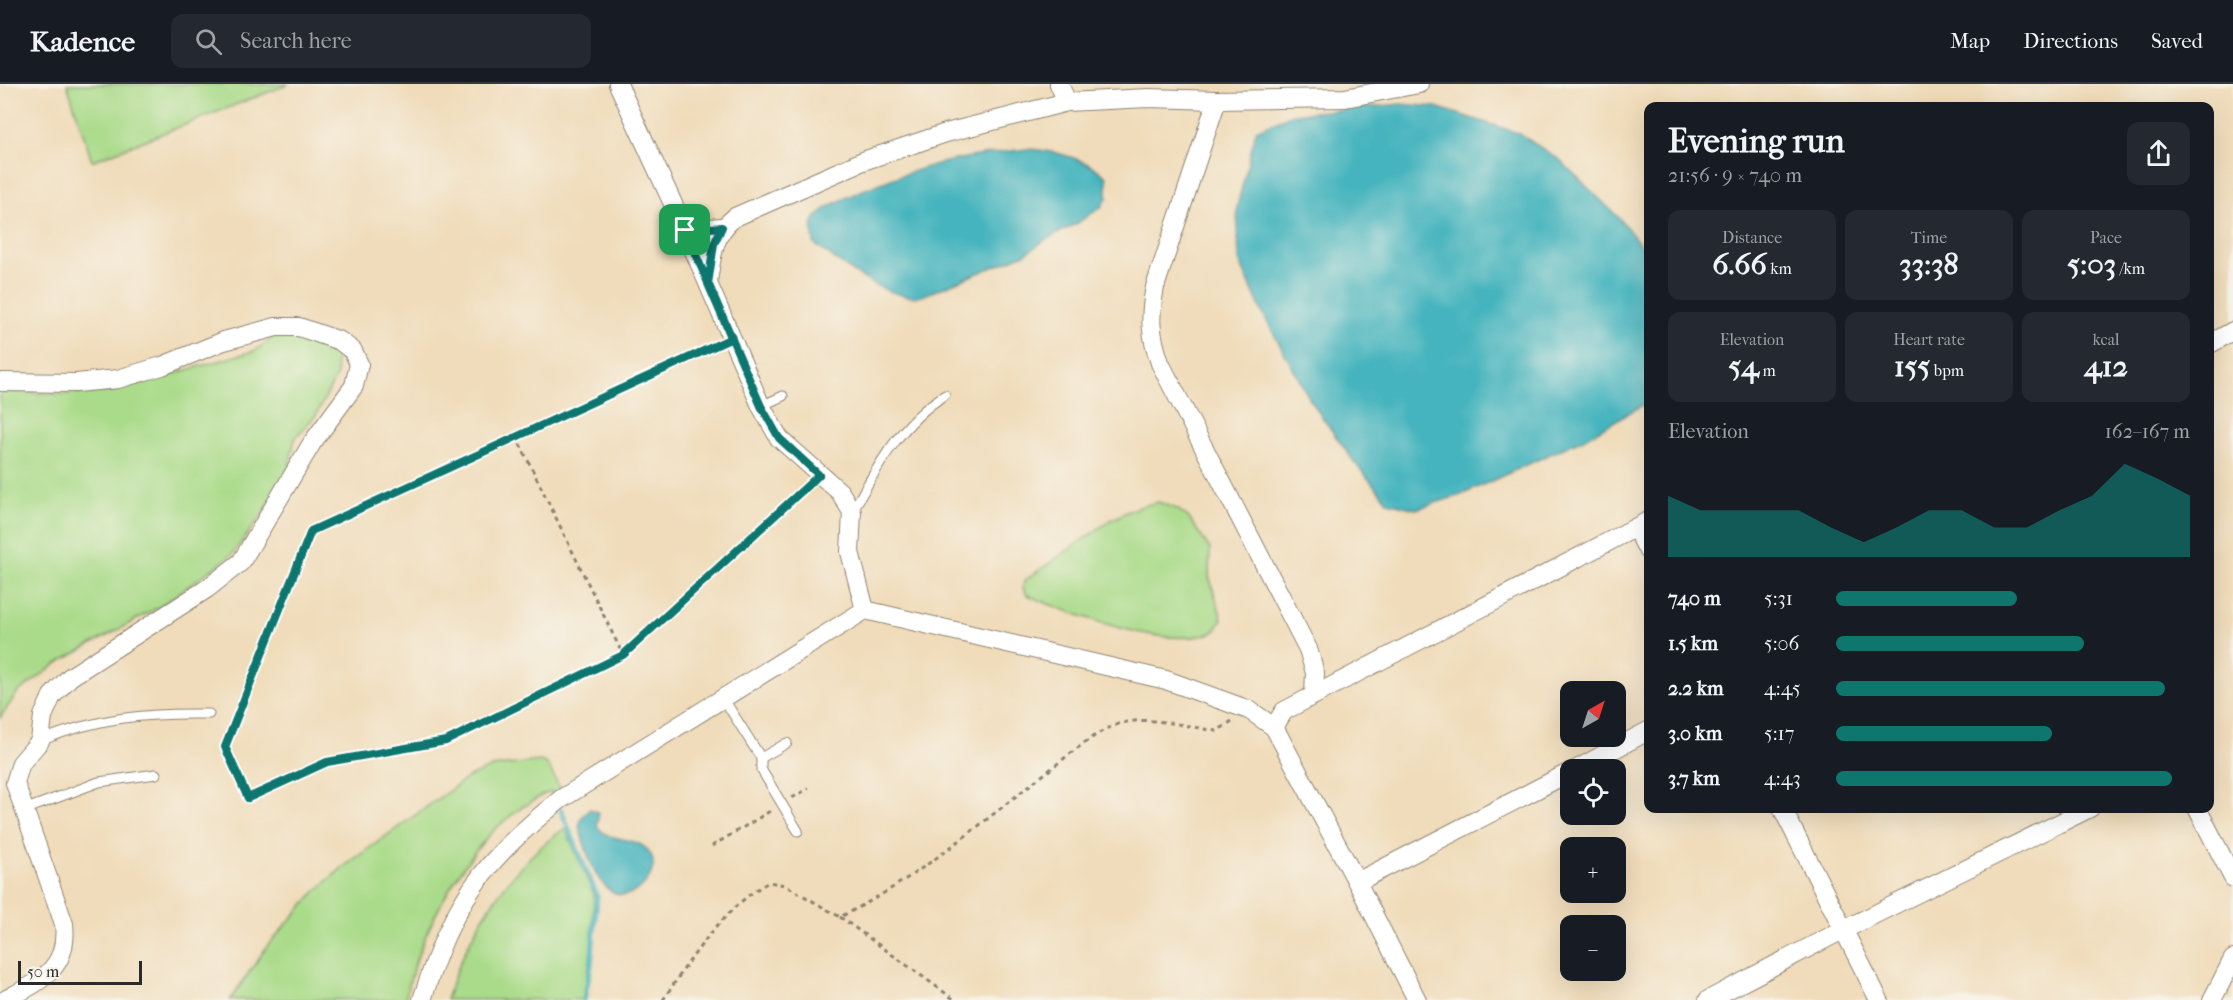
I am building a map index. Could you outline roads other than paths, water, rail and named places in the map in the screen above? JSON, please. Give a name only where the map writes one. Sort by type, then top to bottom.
[{"type":"street","points":[[618,84],[685,230],[761,406],[779,438],[840,492],[852,512],[850,552],[865,610]]},
{"type":"street","points":[[1059,84],[1067,102]]},
{"type":"street","points":[[708,284],[714,244],[722,227],[735,217],[863,161],[946,133],[1067,102],[1148,98],[1217,100],[1345,98],[1419,84]]},
{"type":"street","points":[[1217,100],[1155,287],[1149,316],[1152,337],[1160,363],[1308,649],[1315,673],[1314,694]]},
{"type":"street","points":[[685,230],[722,227]]},
{"type":"street","points":[[0,382],[76,383],[118,379],[162,366],[224,341],[276,327],[299,327],[340,341],[353,351],[359,364],[354,386],[312,443],[241,562],[208,588],[70,677],[52,696],[44,716],[40,741],[17,770],[15,783],[64,924],[66,946],[62,958],[47,975],[5,1000]]},
{"type":"street","points":[[2214,342],[2233,331]]},
{"type":"street","points":[[1274,727],[1284,711],[1314,694],[1642,524]]},
{"type":"street","points":[[422,1000],[436,956],[455,913],[483,870],[522,831],[561,799],[865,610],[1166,680],[1249,710],[1274,727],[1417,1000]]},
{"type":"street","points":[[1596,759],[1644,733]]},
{"type":"street","points":[[1357,882],[1560,777]]},
{"type":"street","points":[[1784,813],[1879,1000]]},
{"type":"street","points":[[1708,1000],[2080,813]]},
{"type":"street","points":[[2200,813],[2233,878]]},
{"type":"street","points":[[2212,1000],[2233,959]]},
{"type":"lane","points":[[852,512],[870,479],[907,426],[926,407],[945,395]]},
{"type":"lane","points":[[761,406],[783,396]]},
{"type":"lane","points":[[723,698],[761,758],[761,769],[798,831]]},
{"type":"lane","points":[[40,741],[78,725],[166,713],[209,714]]},
{"type":"lane","points":[[761,758],[787,743]]},
{"type":"lane","points":[[24,810],[99,782],[156,774]]},
{"type":"water","points":[[1401,104],[1436,107],[1518,133],[1560,160],[1621,220],[1644,250],[1644,404],[1583,439],[1461,495],[1416,509],[1388,502],[1355,463],[1312,403],[1263,314],[1239,260],[1237,207],[1256,130],[1293,114]]},
{"type":"water","points":[[1027,149],[1048,151],[1070,157],[1100,171],[1107,178],[1107,198],[1101,207],[1025,254],[922,296],[909,296],[895,293],[866,280],[814,244],[813,222],[833,204],[852,195],[933,165]]},
{"type":"water","points":[[590,809],[599,813],[597,826],[602,832],[645,847],[650,853],[653,861],[649,878],[636,891],[620,895],[612,892],[605,887],[595,871],[579,826],[582,817]]},
{"type":"waterway","points":[[561,810],[597,896],[591,966],[584,1000]]}]
